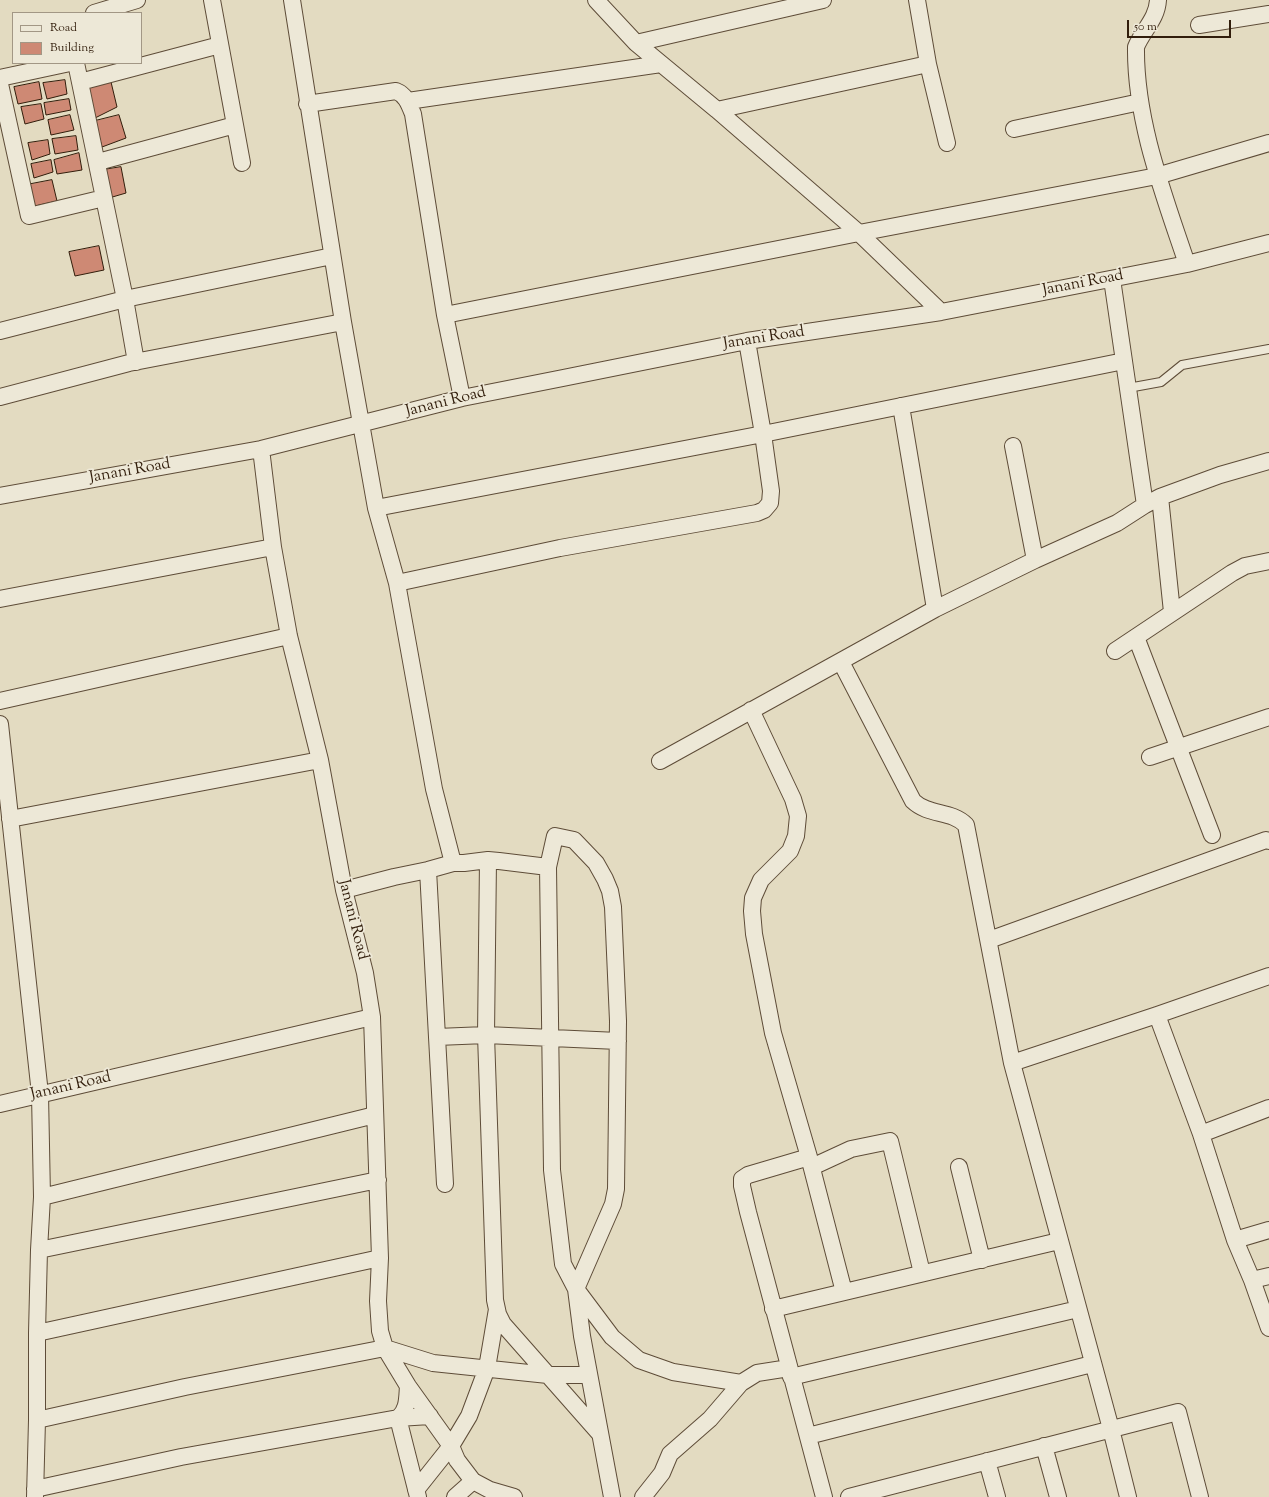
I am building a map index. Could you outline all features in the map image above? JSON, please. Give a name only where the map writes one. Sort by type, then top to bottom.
[{"type":"street","points":[[97,12],[137,0]]},
{"type":"street","points":[[212,0],[242,163]]},
{"type":"street","points":[[292,0],[307,104],[332,256],[376,508],[398,583],[434,789],[453,863]]},
{"type":"street","points":[[596,0],[636,43],[717,110],[859,233],[941,312]]},
{"type":"street","points":[[636,43],[823,0]]},
{"type":"street","points":[[917,0],[928,64],[947,143]]},
{"type":"street","points":[[1158,0],[1158,8],[1154,18],[1136,47],[1140,102],[1157,176],[1187,264]]},
{"type":"street","points":[[1199,25],[1269,14]]},
{"type":"street","points":[[80,82],[220,45]]},
{"type":"street","points":[[0,78],[65,64]]},
{"type":"street","points":[[76,64],[98,162],[136,362]]},
{"type":"street","points":[[408,101],[661,64]]},
{"type":"street","points":[[717,110],[928,64]]},
{"type":"street","points":[[0,84],[29,216],[104,198]]},
{"type":"street","points":[[307,104],[396,91],[401,93],[408,101],[412,114],[445,315],[462,398]]},
{"type":"street","points":[[1014,129],[1140,102]]},
{"type":"street","points":[[98,162],[235,125]]},
{"type":"street","points":[[445,315],[1157,176],[1269,144]]},
{"type":"street","name":"Janani Road","points":[[0,496],[261,448],[462,398],[747,341],[941,312],[1187,264],[1269,243]]},
{"type":"street","points":[[0,331],[125,299],[332,256]]},
{"type":"street","points":[[1112,279],[1145,505]]},
{"type":"street","points":[[0,397],[136,362],[343,322]]},
{"type":"street","points":[[398,583],[560,548],[757,513],[764,510],[770,503],[771,491],[747,341]]},
{"type":"street","points":[[376,508],[763,434],[1124,361]]},
{"type":"street","points":[[901,406],[936,609]]},
{"type":"street","points":[[1013,446],[1035,560]]},
{"type":"street","name":"Janani Road","points":[[0,1104],[372,1017],[366,973],[344,890],[320,760],[289,636],[273,547],[261,448]]},
{"type":"street","points":[[660,761],[936,609],[1035,560],[1117,523],[1160,497],[1220,475],[1269,461]]},
{"type":"street","points":[[1160,497],[1172,612]]},
{"type":"street","points":[[0,599],[273,547]]},
{"type":"street","points":[[1115,651],[1232,573],[1245,566],[1269,561]]},
{"type":"street","points":[[0,702],[289,636]]},
{"type":"street","points":[[1136,637],[1212,835]]},
{"type":"street","points":[[841,662],[913,801],[926,810],[955,817],[966,825],[1012,1063],[1128,1497]]},
{"type":"street","points":[[751,710],[793,799],[798,816],[796,836],[790,851],[761,880],[753,898],[752,911],[754,934],[773,1033],[811,1162],[844,1292]]},
{"type":"street","points":[[1150,757],[1269,717]]},
{"type":"street","points":[[0,724],[40,1094],[42,1197],[37,1333],[36,1493],[181,1457],[398,1418],[430,1416]]},
{"type":"street","points":[[10,819],[320,760]]},
{"type":"street","points":[[612,1497],[582,1336],[576,1290],[614,1204],[616,1189],[618,1041],[613,907],[610,891],[605,878],[596,863],[574,840],[555,836],[548,867],[552,1170],[563,1264],[576,1290],[612,1337],[639,1360],[673,1372],[741,1383]]},
{"type":"street","points":[[989,940],[1266,840],[1269,841]]},
{"type":"street","points":[[488,860],[486,1035],[495,1300],[503,1324],[601,1434]]},
{"type":"street","points":[[344,890],[453,863],[488,860],[548,867]]},
{"type":"street","points":[[428,870],[445,1184]]},
{"type":"street","points":[[1012,1063],[1269,976]]},
{"type":"street","points":[[1157,1015],[1201,1134],[1235,1240],[1252,1280],[1269,1328]]},
{"type":"street","points":[[372,1017],[380,1258],[378,1300],[380,1331],[385,1348],[408,1386],[451,1446],[457,1460],[473,1481],[490,1490],[514,1497]]},
{"type":"street","points":[[437,1037],[486,1035],[618,1041]]},
{"type":"street","points":[[1201,1134],[1269,1108]]},
{"type":"street","points":[[42,1197],[375,1115]]},
{"type":"street","points":[[824,1497],[773,1309],[748,1212],[742,1186],[742,1179],[748,1175],[811,1162],[851,1149],[890,1140],[922,1273]]},
{"type":"street","points":[[959,1167],[982,1260]]},
{"type":"street","points":[[39,1250],[378,1180]]},
{"type":"street","points":[[1235,1240],[1269,1230]]},
{"type":"street","points":[[773,1309],[1059,1241]]},
{"type":"street","points":[[37,1333],[380,1258]]},
{"type":"street","points":[[1252,1280],[1269,1276]]},
{"type":"street","points":[[417,1493],[451,1446],[469,1416],[487,1368],[497,1309]]},
{"type":"street","points":[[643,1497],[662,1473],[670,1454],[710,1419],[741,1383],[757,1373],[790,1372],[1078,1309]]},
{"type":"street","points":[[37,1420],[185,1387],[385,1348],[433,1363],[548,1375],[589,1375]]},
{"type":"street","points":[[808,1436],[1092,1364]]},
{"type":"street","points":[[398,1418],[406,1408],[408,1386]]},
{"type":"street","points":[[849,1497],[1178,1412],[1200,1497]]},
{"type":"street","points":[[398,1418],[417,1493]]},
{"type":"street","points":[[1044,1446],[1058,1497]]},
{"type":"street","points":[[987,1461],[997,1497]]},
{"type":"street","points":[[455,1497],[473,1481]]},
{"type":"lane","points":[[1128,388],[1161,382],[1182,365],[1269,349]]},
{"type":"building","points":[[65,80],[67,94],[47,99],[43,83]]},
{"type":"building","points":[[39,82],[42,99],[18,104],[14,87]]},
{"type":"building","points":[[111,82],[117,107],[93,119],[86,88]]},
{"type":"building","points":[[69,99],[71,110],[46,115],[44,103]]},
{"type":"building","points":[[41,104],[44,119],[25,124],[21,107]]},
{"type":"building","points":[[70,115],[74,130],[51,135],[48,120]]},
{"type":"building","points":[[119,115],[126,138],[102,147],[95,121]]},
{"type":"building","points":[[76,136],[78,150],[55,154],[52,139]]},
{"type":"building","points":[[48,140],[50,154],[32,160],[28,143]]},
{"type":"building","points":[[79,153],[82,170],[57,174],[54,160]]},
{"type":"building","points":[[51,160],[53,172],[34,178],[31,164]]},
{"type":"building","points":[[121,167],[126,193],[109,198],[103,170]]},
{"type":"building","points":[[52,180],[57,201],[31,207],[26,185]]},
{"type":"building","points":[[99,246],[104,270],[75,276],[69,252]]}]
